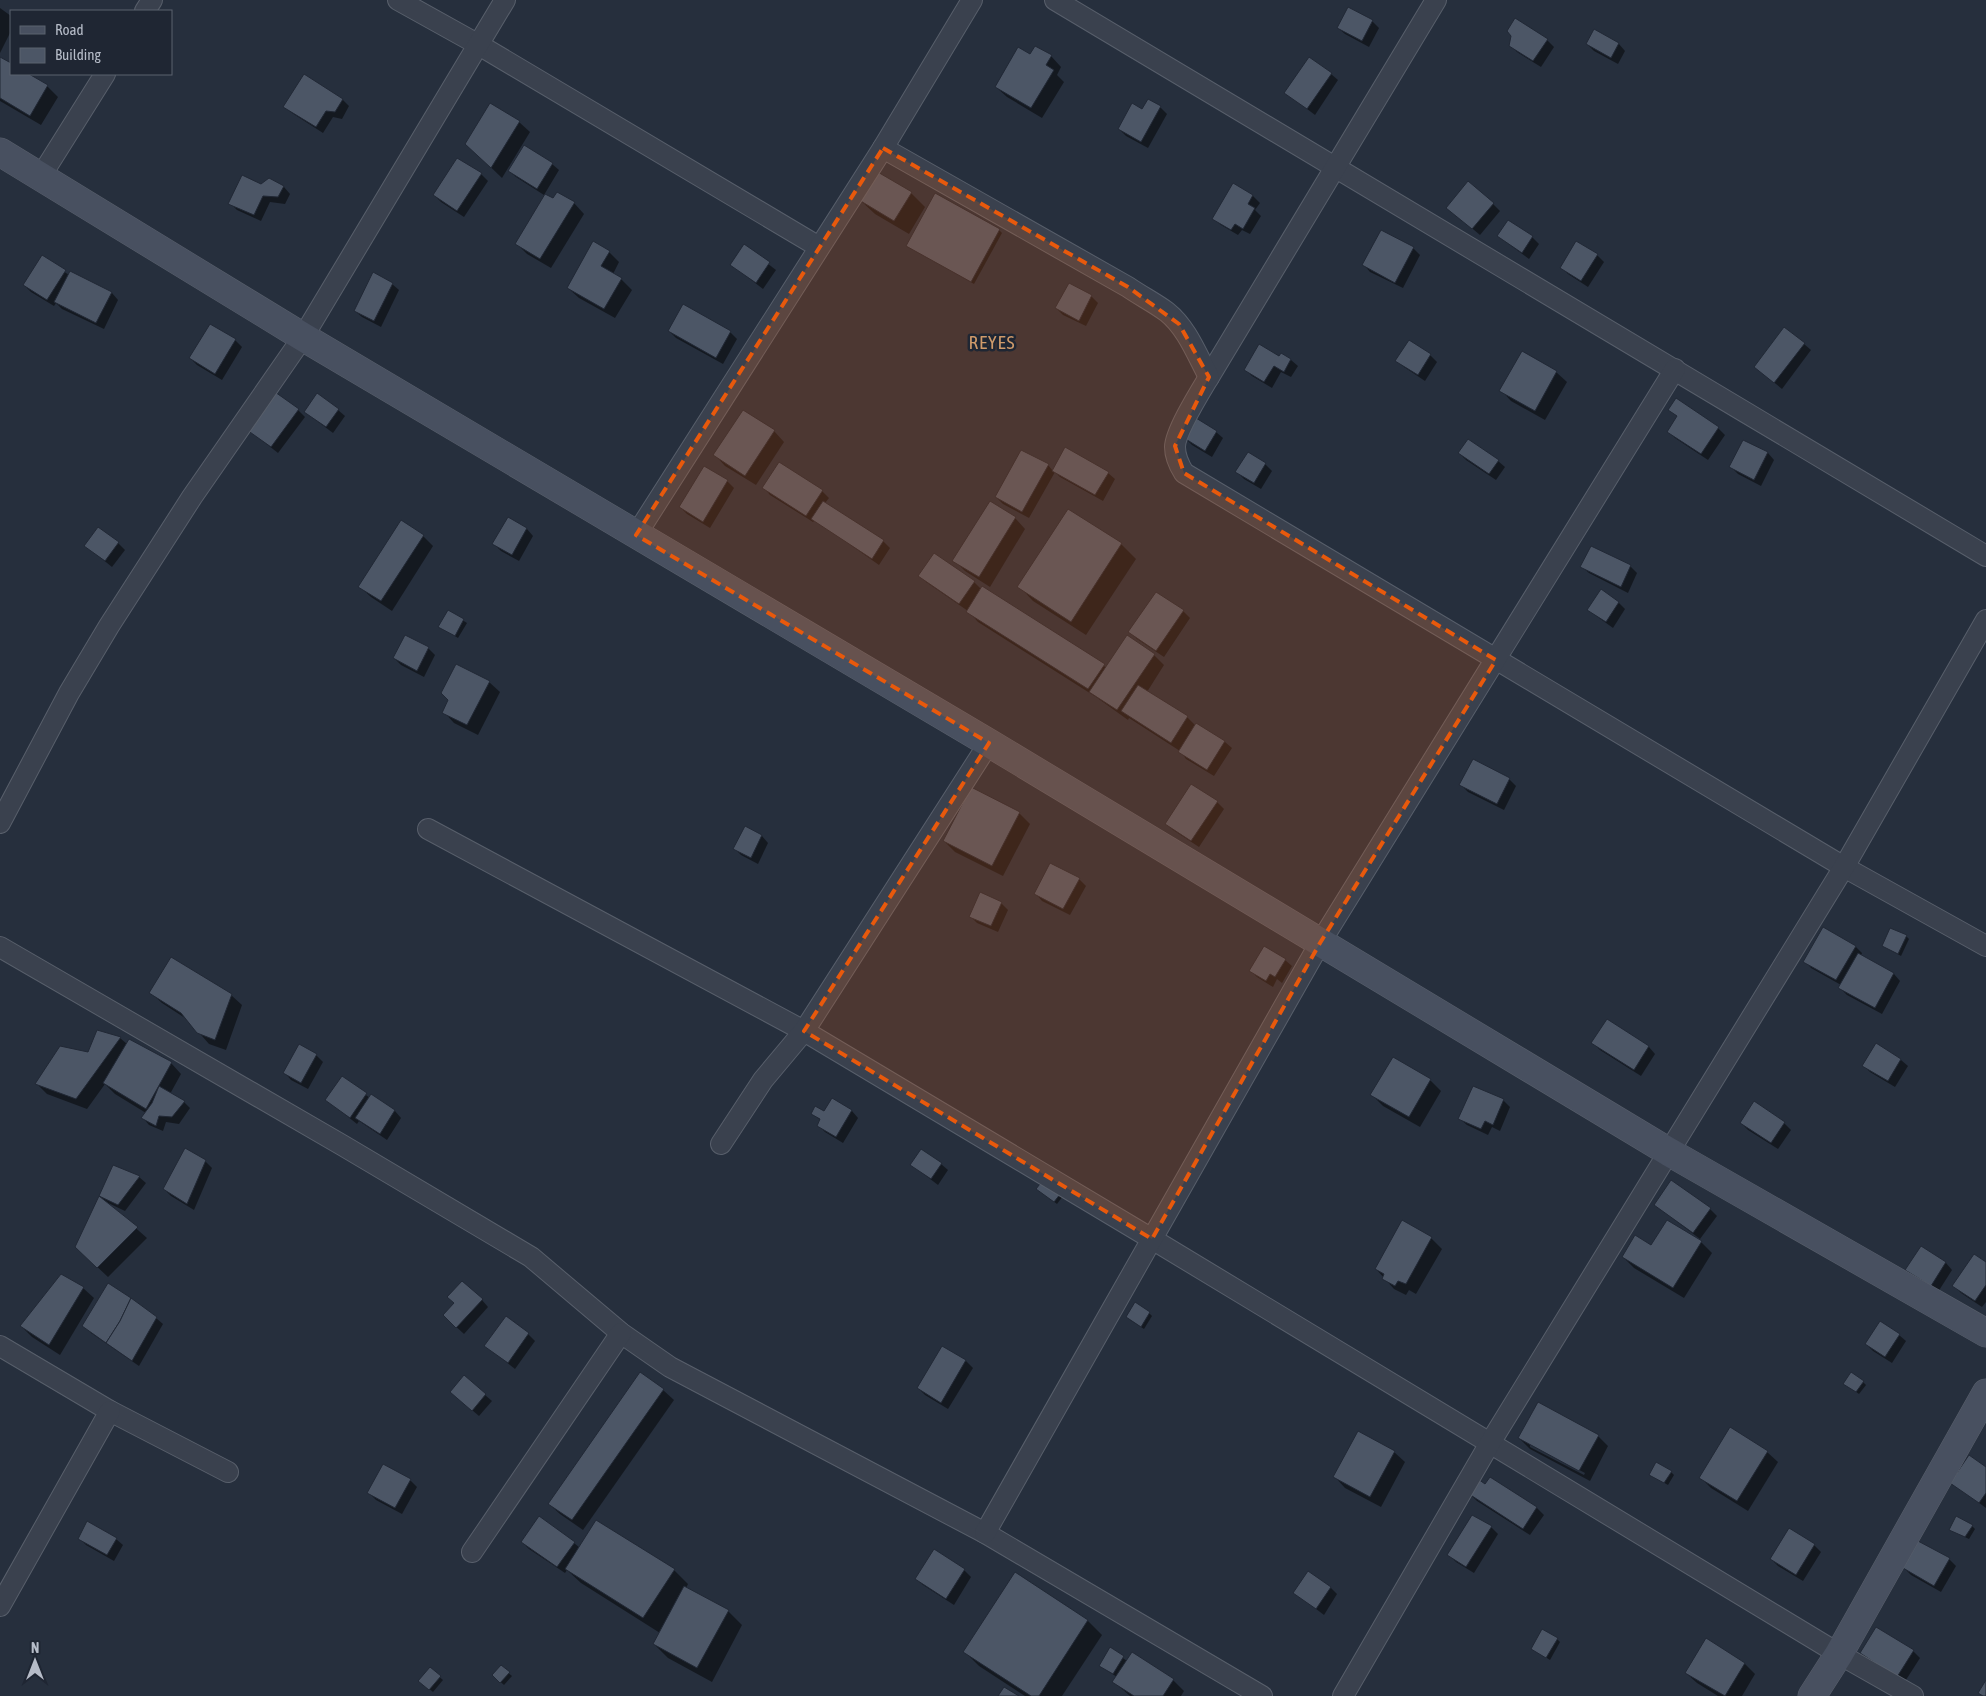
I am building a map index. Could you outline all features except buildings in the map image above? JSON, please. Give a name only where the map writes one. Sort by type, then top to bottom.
[{"type":"main road","points":[[0,152],[303,337],[989,743],[1670,1152],[1986,1333]]},
{"type":"main road","points":[[1812,1696],[1839,1654],[1986,1393]]},
{"type":"street","points":[[398,0],[479,45],[819,247]]},
{"type":"street","points":[[0,823],[70,693],[109,626],[192,497],[303,337],[505,0]]},
{"type":"street","points":[[636,535],[883,148],[972,0]]},
{"type":"street","points":[[1055,0],[1333,168],[1675,369],[1986,556]]},
{"type":"street","points":[[1436,0],[1333,168],[1209,377],[1178,433],[1175,446],[1177,461],[1184,473],[1844,867],[1986,946]]},
{"type":"street","points":[[40,176],[104,75]]},
{"type":"street","points":[[883,148],[1128,287],[1167,312],[1179,324],[1191,341],[1209,377]]},
{"type":"street","points":[[985,1533],[1320,943],[1675,369]]},
{"type":"street","points":[[1343,1696],[1490,1443],[1844,867],[1986,620]]},
{"type":"street","points":[[721,1144],[763,1080],[804,1031],[989,743]]},
{"type":"street","points":[[428,829],[804,1031],[1839,1654],[1912,1696]]},
{"type":"street","points":[[0,947],[531,1257],[621,1333],[670,1367],[985,1533],[1262,1696]]},
{"type":"street","points":[[472,1552],[621,1333]]},
{"type":"street","points":[[0,1346],[110,1411],[228,1472]]},
{"type":"street","points":[[0,1606],[110,1411]]},
{"type":"highlighted area","points":[[883,148],[1128,287],[1179,324],[1209,377],[1175,446],[1184,473],[1496,660],[1320,943],[1152,1239],[804,1031],[989,743],[636,535]]},
{"type":"district","name":"REYES","points":[[992,342]]}]
